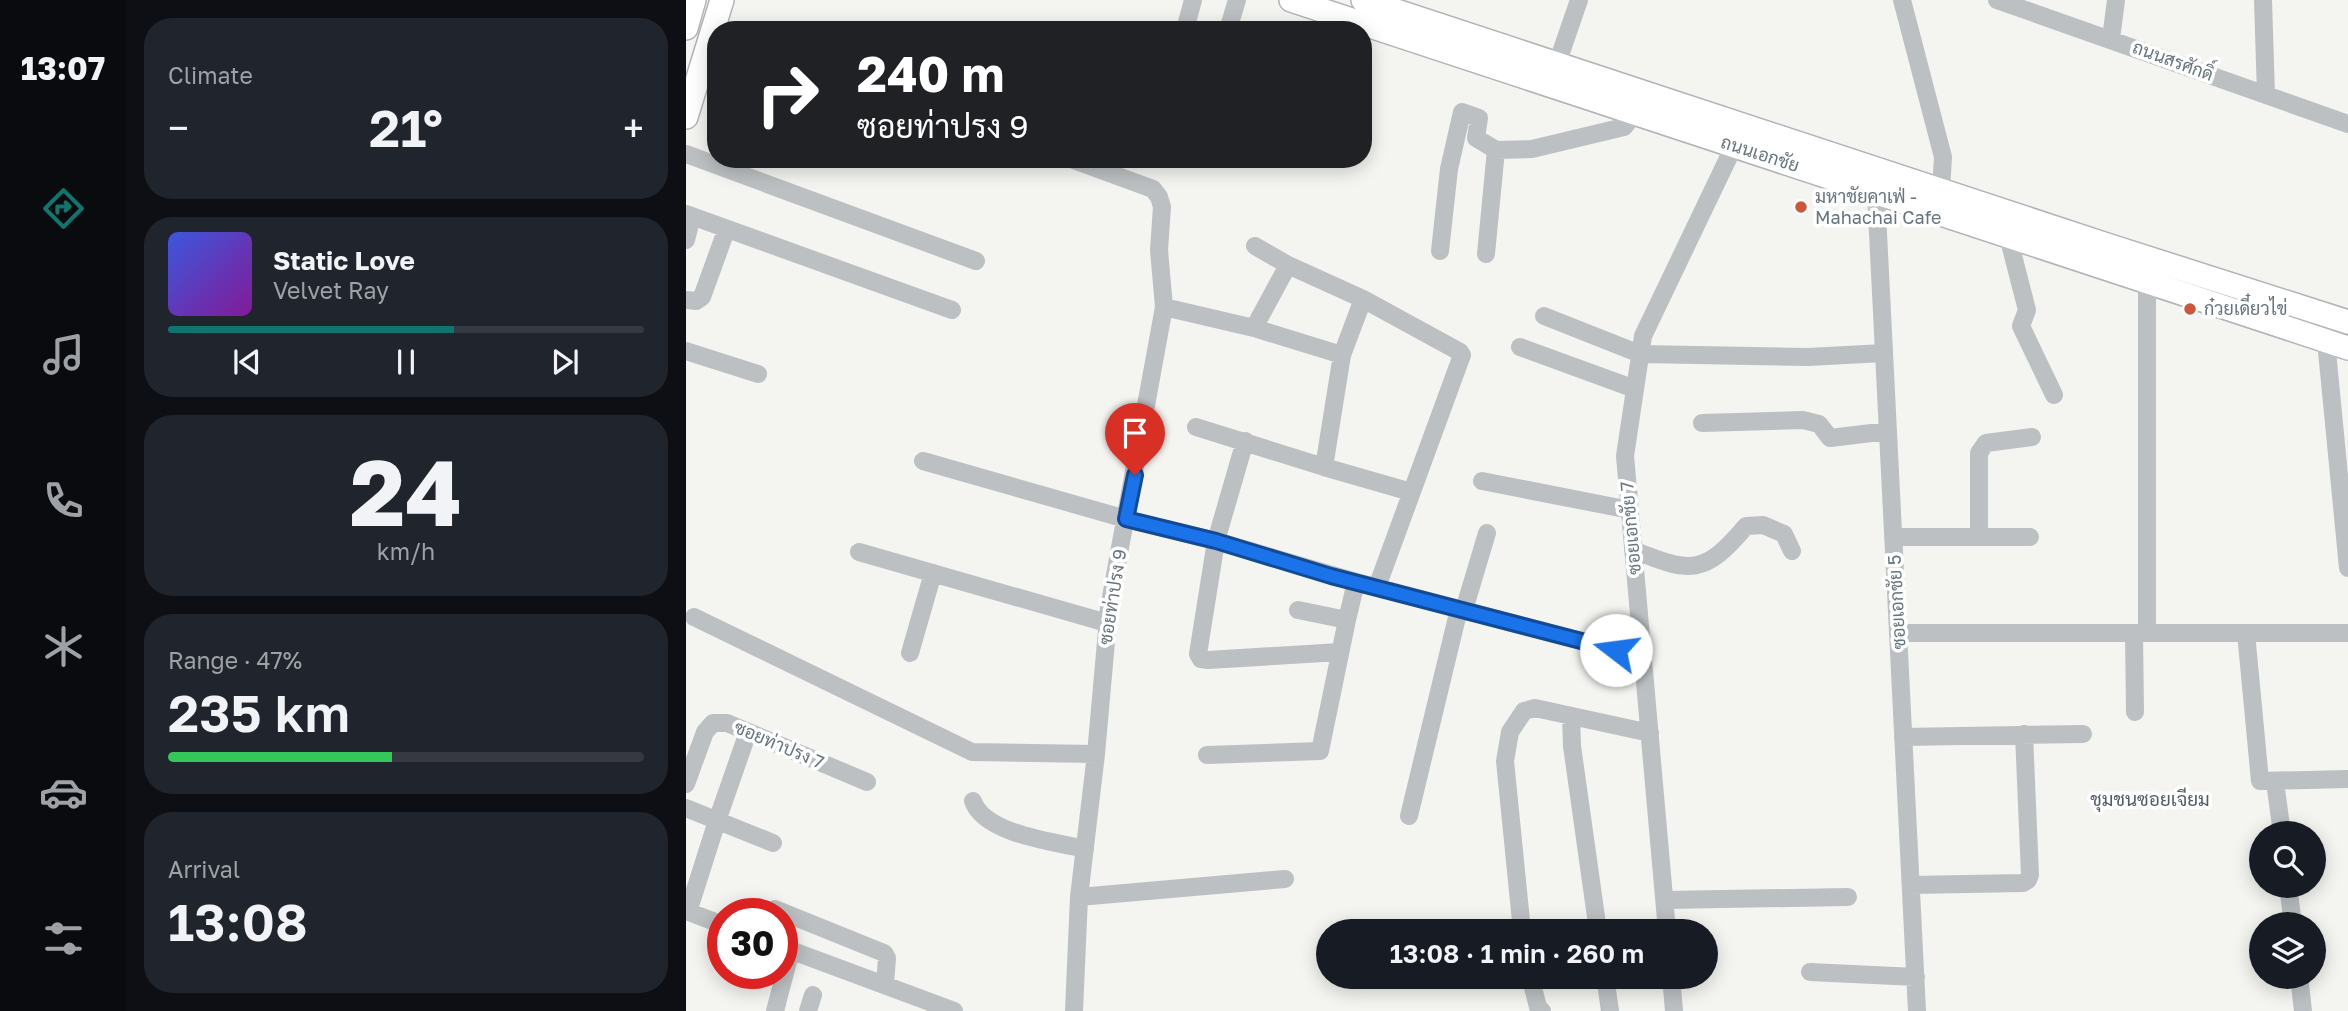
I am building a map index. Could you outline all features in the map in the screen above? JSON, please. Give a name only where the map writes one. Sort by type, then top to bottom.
[{"type":"main road","points":[[686,28],[694,0]]},
{"type":"main road","points":[[717,21],[722,0]]},
{"type":"main road","name":"ถนนเอกชัย","points":[[1291,0],[1355,21]]},
{"type":"main road","name":"ถนนเอกชัย","points":[[1363,0],[2348,322]]},
{"type":"main road","name":"ถนนเอกชัย","points":[[1372,27],[2348,348]]},
{"type":"main road","points":[[686,117],[707,52]]},
{"type":"main road","points":[[2147,282],[2152,259]]},
{"type":"street","points":[[1187,21],[1193,0]]},
{"type":"street","points":[[1231,21],[1237,0]]},
{"type":"street","points":[[1557,64],[1579,0]]},
{"type":"street","points":[[1902,0],[1942,157],[1941,190]]},
{"type":"street","name":"ถนนสรศักดิ์","points":[[1997,0],[2348,124]]},
{"type":"street","points":[[2110,39],[2116,0]]},
{"type":"street","points":[[2263,0],[2266,95]]},
{"type":"street","points":[[1440,251],[1449,169],[1462,112],[1479,118],[1476,138],[1496,150],[1532,149],[1624,127],[1635,113]]},
{"type":"street","name":"ซอยเอกชัย 7","points":[[1666,919],[1625,456],[1643,336],[1734,146]]},
{"type":"street","points":[[1486,254],[1496,150]]},
{"type":"street","points":[[686,153],[707,161]]},
{"type":"street","points":[[726,168],[976,261]]},
{"type":"street","name":"ซอยท่าปรง 9","points":[[1074,1011],[1079,897],[1096,754],[1107,622],[1164,307],[1159,250],[1162,207],[1159,197],[1153,189],[1095,168]]},
{"type":"street","name":"ซอยเอกชัย 5","points":[[1876,193],[1917,1011]]},
{"type":"street","points":[[686,240],[689,215],[952,310]]},
{"type":"street","points":[[2008,236],[2028,310],[2021,326],[2054,395]]},
{"type":"street","points":[[686,300],[696,301],[702,297],[723,239]]},
{"type":"street","points":[[1255,246],[1288,265],[1363,299],[1461,352],[1377,587]]},
{"type":"street","points":[[1254,328],[1288,265]]},
{"type":"street","points":[[2135,712],[2140,633],[2147,282]]},
{"type":"street","points":[[1324,467],[1342,355],[1363,299]]},
{"type":"street","points":[[1164,307],[1254,328],[1342,355]]},
{"type":"street","points":[[1544,316],[1640,354],[1808,357],[1884,353]]},
{"type":"street","points":[[2326,341],[2348,568]]},
{"type":"street","points":[[1520,347],[1635,388]]},
{"type":"street","points":[[686,351],[758,374]]},
{"type":"street","points":[[1702,423],[1803,420],[1819,424],[1830,438],[1888,431]]},
{"type":"street","points":[[1196,427],[1410,492]]},
{"type":"street","points":[[1979,537],[1979,453],[1986,443],[2032,437]]},
{"type":"street","points":[[1245,441],[1216,541],[1198,654],[1200,659],[1340,652]]},
{"type":"street","points":[[923,461],[1126,519],[1216,541],[1281,562],[1642,657]]},
{"type":"street","points":[[1482,481],[1630,510]]},
{"type":"street","points":[[1633,550],[1688,568],[1708,563],[1746,526],[1763,525],[1784,534],[1791,551]]},
{"type":"street","points":[[1409,816],[1462,610],[1487,533]]},
{"type":"street","points":[[1893,537],[2030,537]]},
{"type":"street","points":[[859,552],[1107,622]]},
{"type":"street","points":[[910,653],[933,573]]},
{"type":"street","points":[[1208,755],[1320,751],[1356,582]]},
{"type":"street","points":[[1298,610],[1348,620]]},
{"type":"street","points":[[694,617],[972,752],[1096,754]]},
{"type":"street","points":[[1898,633],[2348,634]]},
{"type":"street","points":[[2246,633],[2260,781],[2348,779]]},
{"type":"street","points":[[1521,919],[1505,761],[1510,732],[1524,711],[1535,708],[1650,733]]},
{"type":"street","points":[[1571,716],[1572,746],[1596,919]]},
{"type":"street","name":"ซอยท่าปรง 7","points":[[686,784],[705,732],[713,723],[727,723],[867,782]]},
{"type":"street","points":[[707,919],[687,912],[748,732]]},
{"type":"street","points":[[1911,885],[2023,883],[2028,880],[2030,875],[2024,734]]},
{"type":"street","points":[[1903,737],[2083,734]]},
{"type":"street","points":[[2275,782],[2280,821]]},
{"type":"street","points":[[973,801],[977,811],[1003,827],[1024,835],[1085,849]]},
{"type":"street","points":[[686,808],[773,843]]},
{"type":"street","points":[[1079,897],[1285,879]]},
{"type":"street","points":[[1665,900],[1848,897]]},
{"type":"street","points":[[798,918],[884,953],[887,958],[885,984]]},
{"type":"street","points":[[798,952],[954,1011]]},
{"type":"street","points":[[1810,972],[1916,977]]},
{"type":"street","points":[[775,1011],[779,989]]},
{"type":"street","points":[[1533,989],[1538,1007],[1542,1011]]},
{"type":"street","points":[[1607,989],[1610,1011]]},
{"type":"street","points":[[1672,989],[1674,1011]]},
{"type":"street","points":[[2300,989],[2303,1011]]},
{"type":"place","name":"มหาชัยคาเฟ่ - Mahachai Cafe","points":[[1801,207]]},
{"type":"place","name":"ก๋วยเดี๋ยวไข่","points":[[2190,309]]},
{"type":"district","name":"ชุมชนซอยเจียม","points":[[2150,799]]},
{"type":"route","points":[[1135,475],[1126,519],[1216,541],[1331,576],[1616,650]]}]
